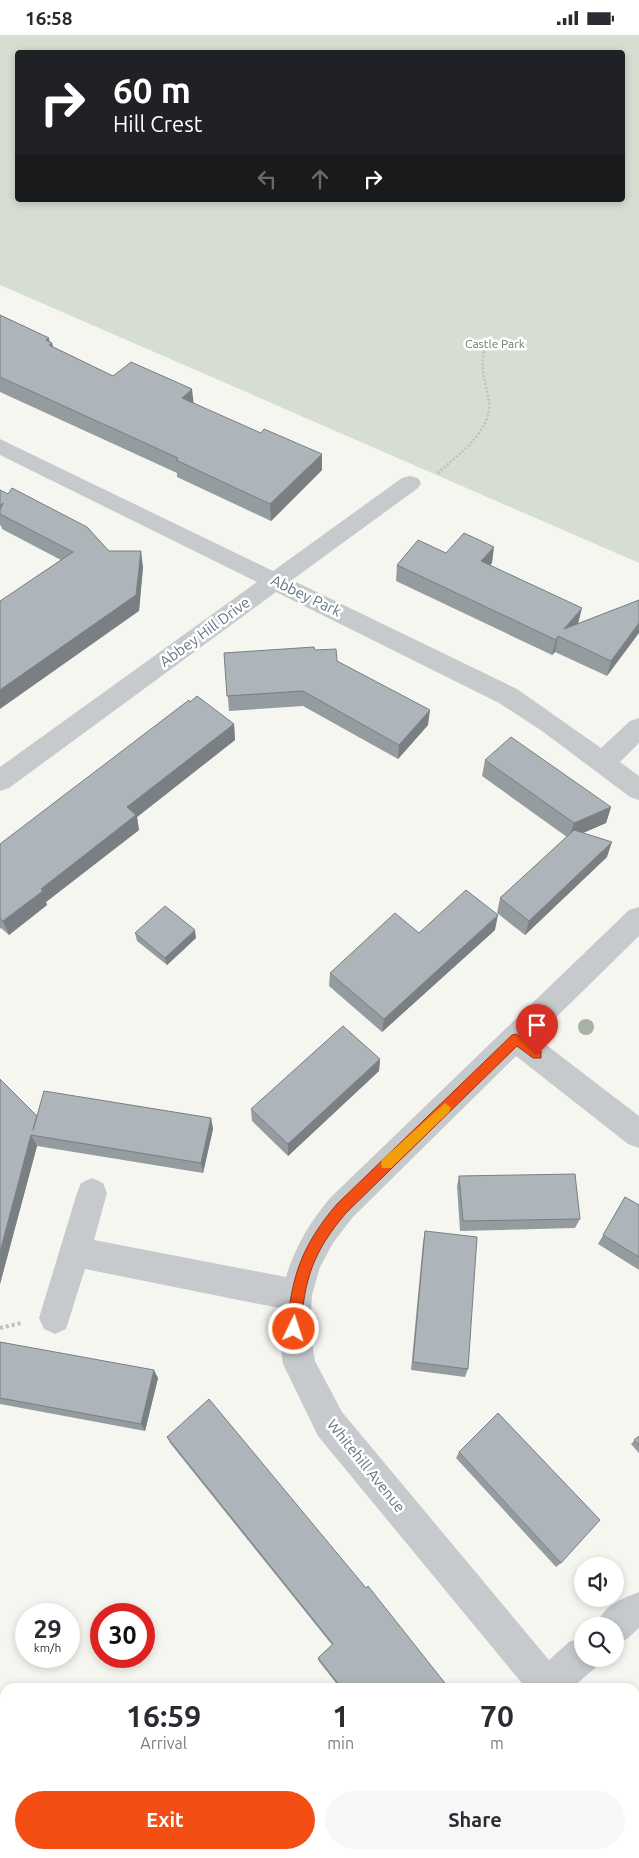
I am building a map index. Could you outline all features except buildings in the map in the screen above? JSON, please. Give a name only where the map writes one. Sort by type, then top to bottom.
[{"type":"street","name":"Abbey Park","points":[[0,446],[508,696],[603,762]]},
{"type":"street","name":"Abbey Hill Drive","points":[[0,781],[410,483]]},
{"type":"street","points":[[639,728],[603,762],[639,790]]},
{"type":"street","name":"Whitehill Avenue","points":[[545,1683],[330,1424],[299,1363],[294,1329],[296,1295],[306,1262],[322,1232],[341,1208],[639,918]]},
{"type":"street","points":[[516,1039],[639,1134]]},
{"type":"street","points":[[55,1319],[92,1193]]},
{"type":"street","points":[[75,1252],[296,1295]]},
{"type":"street","points":[[623,1617],[639,1610]]},
{"type":"street","points":[[552,1683],[574,1663]]},
{"type":"path","points":[[410,483],[432,487],[438,481],[437,474],[477,435],[484,424],[489,404],[481,367],[485,347]]},
{"type":"green space","name":"Castle Park","points":[[0,35],[639,35],[639,563],[0,285]]},
{"type":"slow traffic","points":[[387,1164],[445,1108]]},
{"type":"route","points":[[294,1329],[296,1295],[306,1262],[322,1232],[341,1208],[516,1039],[537,1055]]}]
